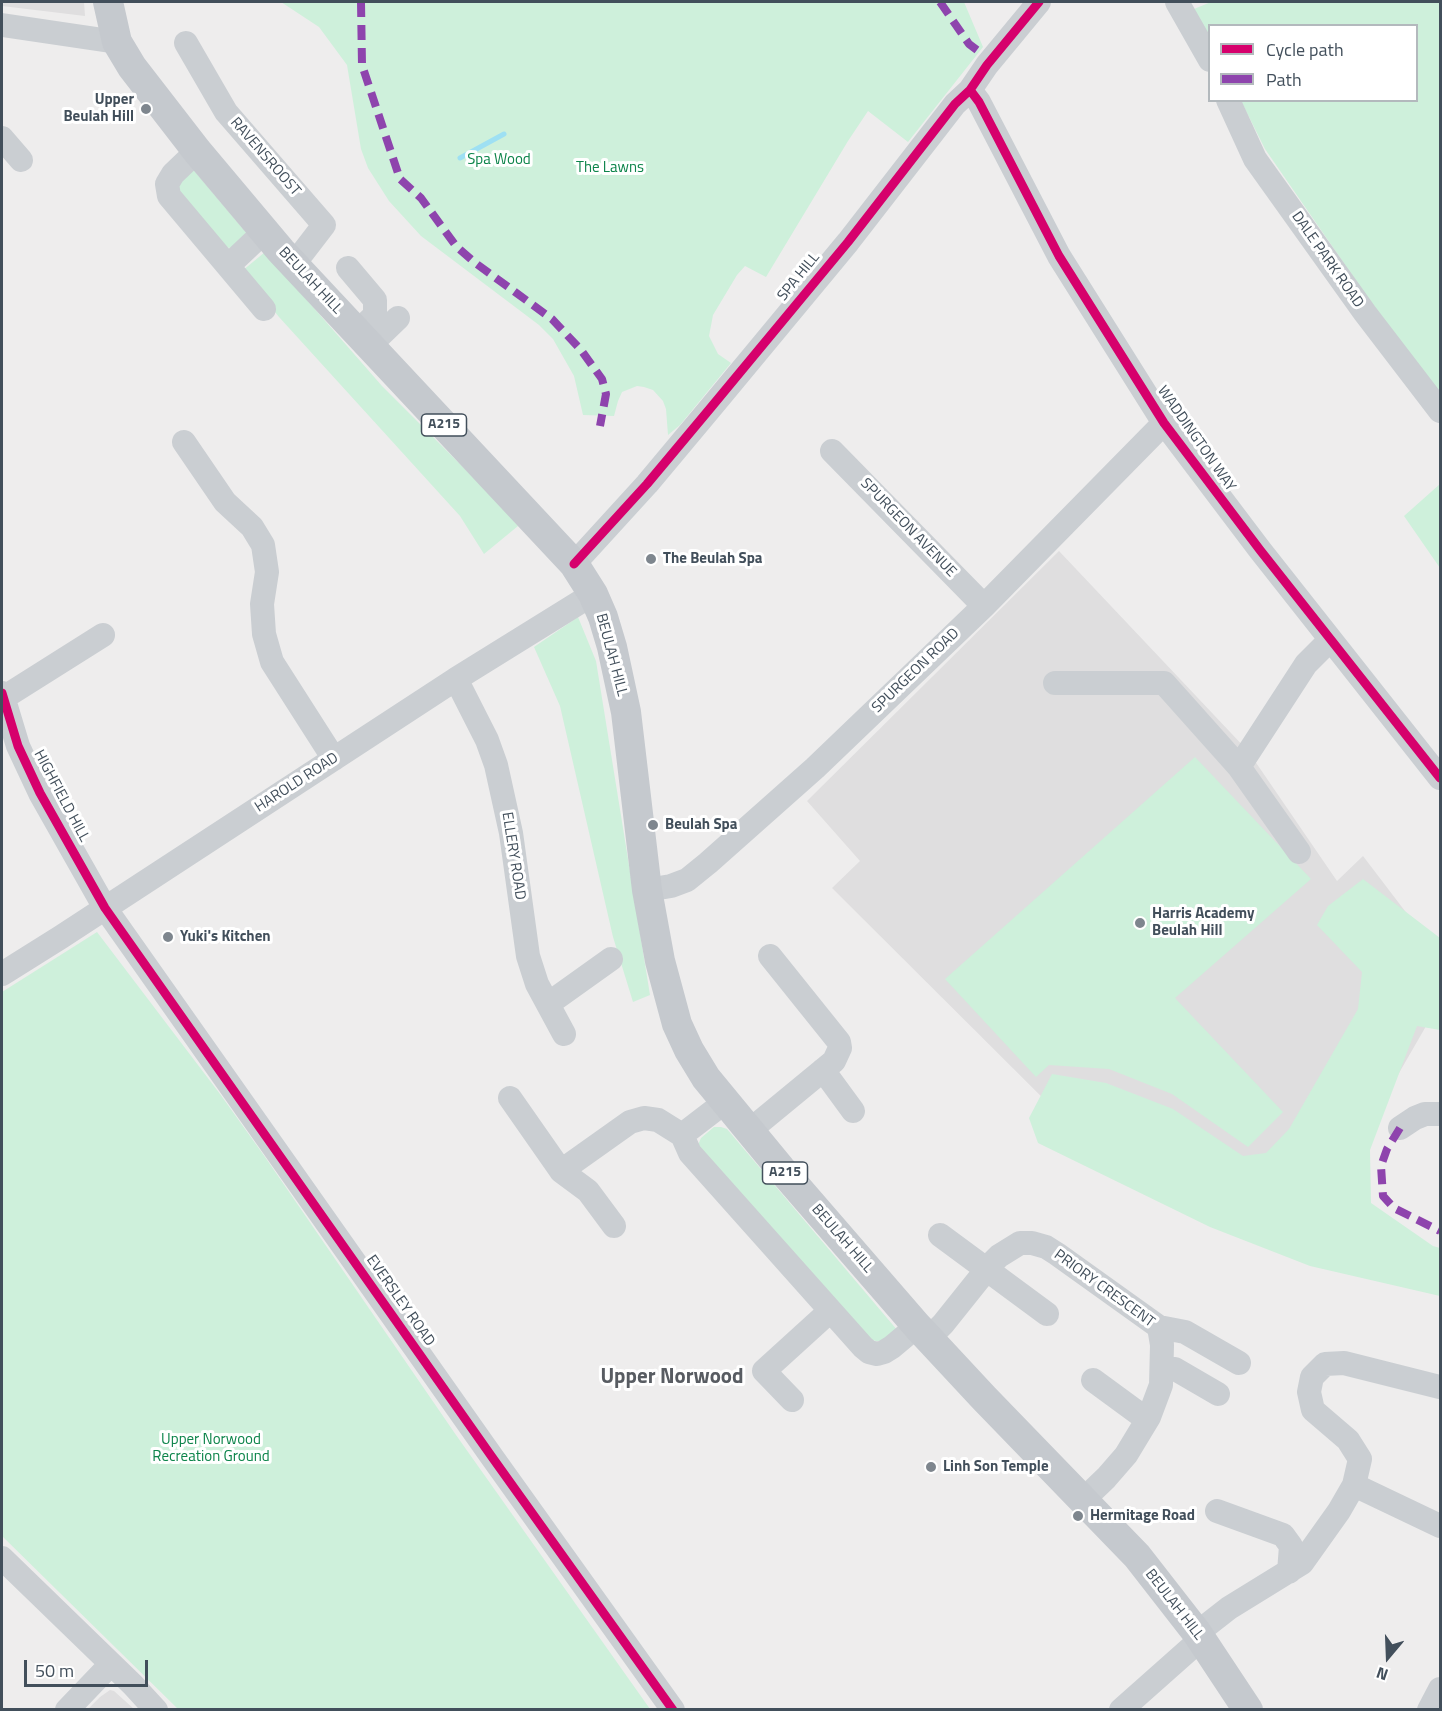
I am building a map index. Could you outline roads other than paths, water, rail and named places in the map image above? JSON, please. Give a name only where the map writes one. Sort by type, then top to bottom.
[{"type":"main road","name":"BEULAH HILL","points":[[108,2],[117,42],[132,67],[197,151],[264,232],[574,564],[593,594],[612,647],[626,712],[647,890],[660,961],[677,1024],[701,1069],[724,1102],[922,1333],[1082,1502],[1137,1556],[1199,1636],[1248,1710]]},
{"type":"street","name":"SPA HILL","points":[[574,564],[592,542],[620,516],[848,242],[955,104],[969,90],[1039,2]]},
{"type":"street","points":[[1177,2],[1208,58]]},
{"type":"street","points":[[2,25],[117,42]]},
{"type":"street","name":"RAVENSROOST","points":[[186,43],[226,112],[324,225],[294,264]]},
{"type":"street","name":"WADDINGTON WAY","points":[[969,90],[979,102],[1059,256],[1164,423],[1330,640],[1440,778]]},
{"type":"street","name":"DALE PARK ROAD","points":[[1229,102],[1255,159],[1365,313],[1440,411]]},
{"type":"street","points":[[2,138],[21,160]]},
{"type":"street","points":[[197,151],[173,174],[167,184],[169,196],[264,309]]},
{"type":"street","points":[[229,265],[264,232]]},
{"type":"street","points":[[348,268],[375,300],[375,312],[364,338]]},
{"type":"street","points":[[364,338],[398,318]]},
{"type":"street","name":"SPURGEON ROAD","points":[[647,890],[680,883],[708,863],[815,768],[984,606],[1164,423]]},
{"type":"street","points":[[184,442],[225,502],[252,527],[263,545],[267,572],[262,604],[264,634],[272,662],[334,759]]},
{"type":"street","name":"SPURGEON AVENUE","points":[[832,451],[984,606]]},
{"type":"street","name":"HAROLD ROAD","points":[[2,974],[456,679],[593,594]]},
{"type":"street","points":[[2,696],[103,635]]},
{"type":"street","points":[[1243,759],[1306,664],[1330,640]]},
{"type":"street","name":"ELLERY ROAD","points":[[456,679],[487,740],[496,765],[509,822],[528,956],[537,984],[564,1034]]},
{"type":"street","points":[[1055,683],[1164,683],[1243,759],[1299,852]]},
{"type":"street","name":"HIGHFIELD HILL","points":[[2,696],[18,746],[40,793],[105,908]]},
{"type":"street","name":"EVERSLEY ROAD","points":[[105,908],[673,1710]]},
{"type":"street","points":[[749,1131],[834,1060],[840,1048],[839,1042],[770,956]]},
{"type":"street","points":[[548,1004],[611,958]]},
{"type":"street","points":[[823,1070],[853,1111]]},
{"type":"street","points":[[510,1098],[561,1171],[588,1191],[615,1226]]},
{"type":"street","points":[[682,1135],[724,1102]]},
{"type":"street","points":[[1400,1128],[1425,1114],[1440,1114]]},
{"type":"street","points":[[561,1171],[630,1122],[644,1118],[658,1120],[682,1135],[690,1154],[869,1352],[877,1354],[922,1333]]},
{"type":"street","points":[[940,1235],[1047,1314]]},
{"type":"street","name":"PRIORY CRESCENT","points":[[922,1333],[943,1324],[999,1256],[1020,1243],[1032,1243],[1046,1247],[1159,1328],[1162,1346],[1161,1385],[1149,1417],[1126,1455],[1082,1502]]},
{"type":"street","points":[[792,1400],[764,1371],[830,1311]]},
{"type":"street","points":[[1159,1328],[1185,1332],[1239,1363]]},
{"type":"street","points":[[1121,1710],[1230,1608],[1302,1563],[1339,1511],[1354,1485],[1360,1459],[1348,1440],[1313,1410],[1309,1392],[1312,1377],[1325,1364],[1344,1363],[1440,1386]]},
{"type":"street","points":[[1162,1367],[1175,1369],[1218,1394]]},
{"type":"street","points":[[1093,1380],[1138,1413],[1149,1417]]},
{"type":"street","points":[[1354,1485],[1440,1526]]},
{"type":"street","points":[[1216,1511],[1283,1535],[1290,1546],[1289,1572]]},
{"type":"street","points":[[2,1558],[156,1710]]},
{"type":"street","points":[[67,1710],[111,1664]]},
{"type":"street","points":[[1428,1710],[1440,1689]]},
{"type":"waterway","points":[[460,158],[504,134]]},
{"type":"place","name":"Upper Beulah Hill","points":[[146,109]]},
{"type":"place","name":"The Beulah Spa","points":[[651,559]]},
{"type":"place","name":"Beulah Spa","points":[[653,825]]},
{"type":"place","name":"Harris Academy Beulah Hill","points":[[1140,923]]},
{"type":"place","name":"Yuki's Kitchen","points":[[168,937]]},
{"type":"place","name":"Linh Son Temple","points":[[931,1467]]},
{"type":"place","name":"Hermitage Road","points":[[1078,1516]]},
{"type":"district","name":"Upper Norwood","points":[[672,1378]]},
{"type":"park label","name":"Spa Wood","points":[[499,160]]},
{"type":"park label","name":"The Lawns","points":[[610,168]]},
{"type":"park label","name":"Upper Norwood Recreation Ground","points":[[211,1448]]}]
